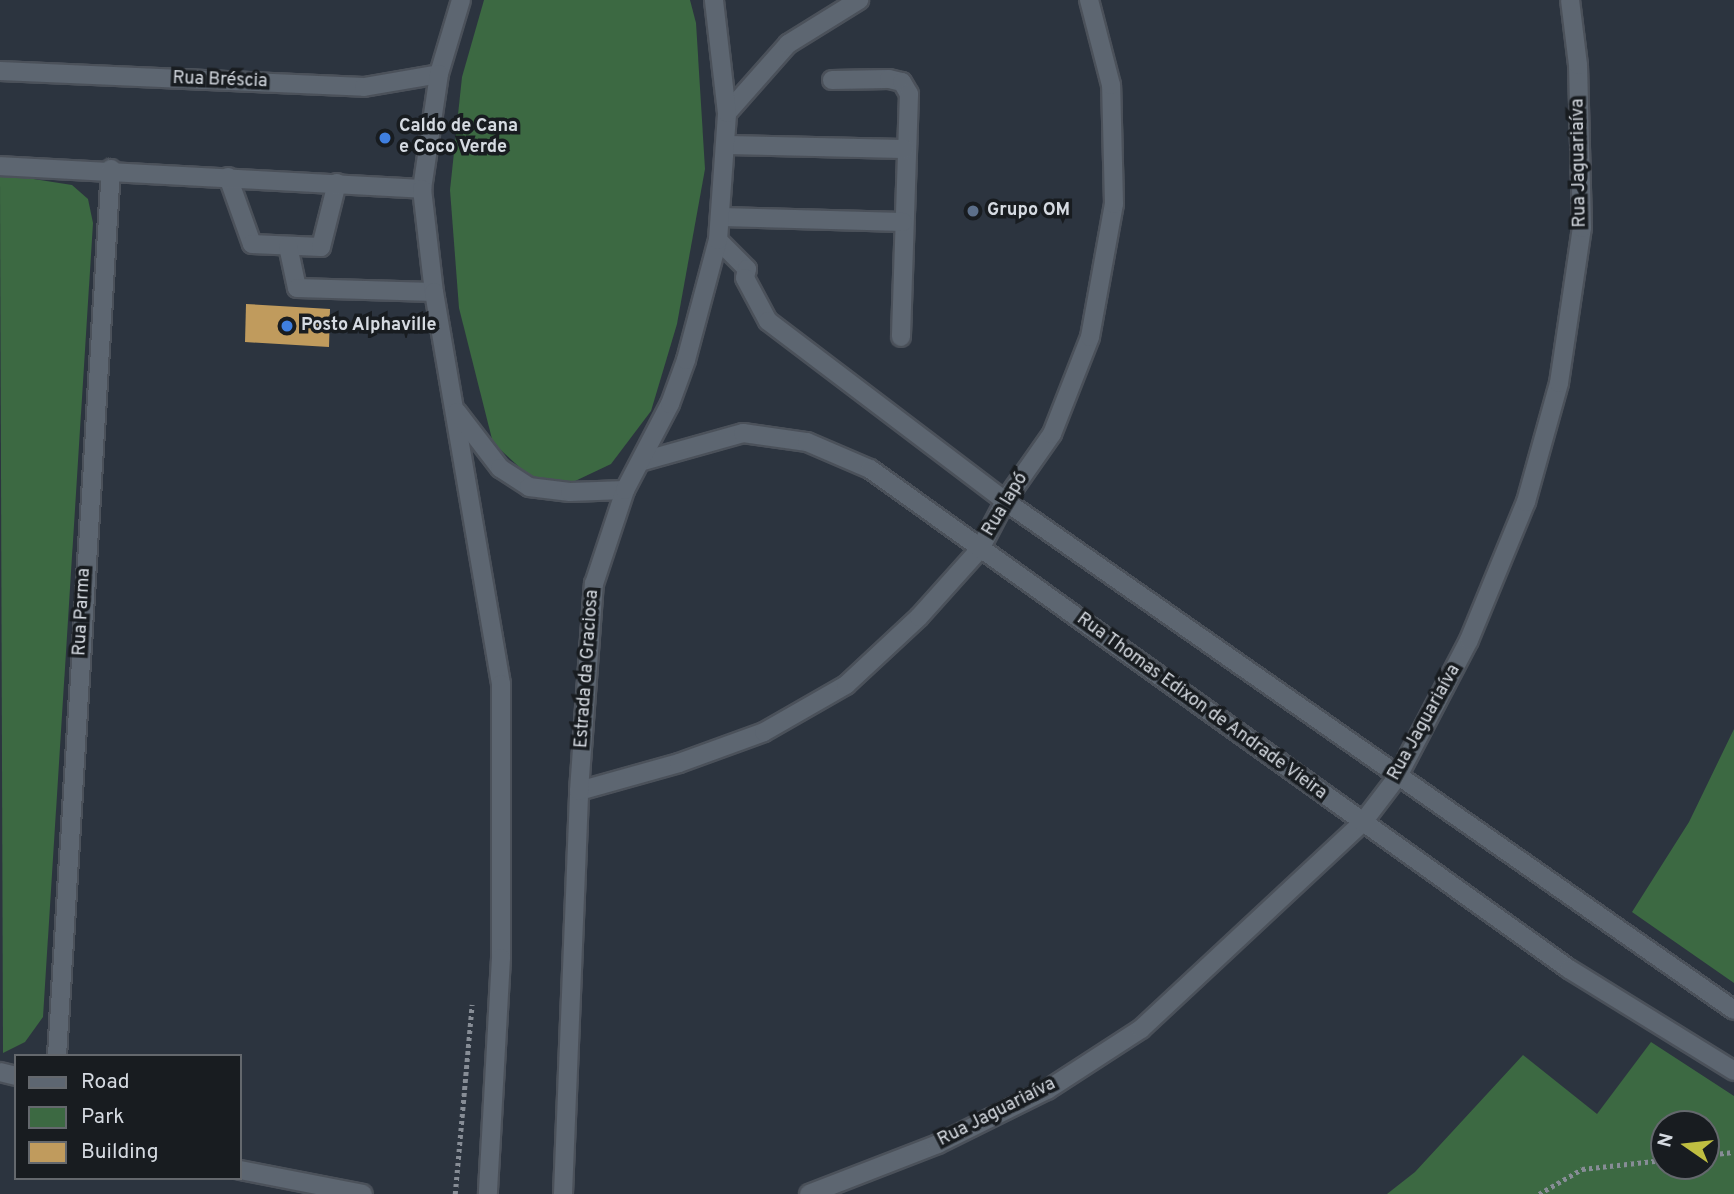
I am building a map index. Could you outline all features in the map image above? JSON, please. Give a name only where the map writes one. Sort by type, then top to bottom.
[{"type":"street","points":[[461,0],[439,74],[422,189],[434,292],[501,684],[501,958],[488,1194]]},
{"type":"street","name":"Estrada da Graciosa","points":[[563,1194],[579,792],[594,584],[625,490],[643,461],[686,360],[718,240],[722,217],[727,113],[714,0]]},
{"type":"street","points":[[727,113],[788,44],[859,0]]},
{"type":"street","name":"Rua Iapó","points":[[579,792],[679,763],[764,732],[846,685],[919,617],[980,549],[1005,501],[1052,434],[1090,337],[1114,204],[1111,85],[1089,0]]},
{"type":"street","name":"Rua Jaguariaíva","points":[[808,1194],[938,1144],[1023,1102],[1141,1029],[1363,822],[1398,776],[1469,640],[1527,502],[1559,383],[1582,228],[1578,65],[1570,0]]},
{"type":"street","name":"Rua Bréscia","points":[[0,71],[364,87],[439,74]]},
{"type":"street","points":[[832,80],[902,82],[909,93],[905,149],[901,337]]},
{"type":"street","points":[[726,145],[905,149]]},
{"type":"street","points":[[0,166],[111,169],[422,189]]},
{"type":"street","name":"Rua Parma","points":[[57,1054],[111,169]]},
{"type":"street","points":[[228,177],[252,244],[288,246],[321,247],[337,183]]},
{"type":"street","points":[[722,217],[903,222]]},
{"type":"street","points":[[718,240],[747,269],[745,278],[768,321],[1005,501],[1734,1010]]},
{"type":"street","points":[[288,246],[297,288],[434,292]]},
{"type":"street","points":[[455,409],[500,468],[529,487],[570,492],[625,490]]},
{"type":"street","name":"Rua Thomas Edixon de Andrade Vieira","points":[[643,461],[743,433],[807,442],[870,469],[1569,969],[1734,1071]]},
{"type":"street","points":[[242,1170],[363,1194]]},
{"type":"path","points":[[455,1194],[472,1000]]},
{"type":"path","points":[[1538,1194],[1582,1169],[1650,1162]]},
{"type":"green space","points":[[484,0],[690,0],[696,23],[705,169],[677,324],[651,411],[611,464],[573,482],[529,476],[493,443],[459,308],[450,190],[462,77]]},
{"type":"green space","points":[[8,175],[72,185],[88,199],[93,223],[43,1017],[25,1042],[3,1053],[0,177]]},
{"type":"green space","points":[[1734,729],[1734,983],[1632,912],[1689,822]]},
{"type":"green space","points":[[1651,1042],[1734,1096],[1734,1194],[1387,1194],[1415,1172],[1523,1055],[1597,1114]]},
{"type":"building","name":"Posto Alphaville","points":[[246,304],[330,309],[329,347],[245,342]]},
{"type":"place","name":"Caldo de Cana e Coco Verde","points":[[385,138]]},
{"type":"place","name":"Grupo OM","points":[[973,211]]},
{"type":"place","name":"Posto Alphaville","points":[[287,326]]}]
